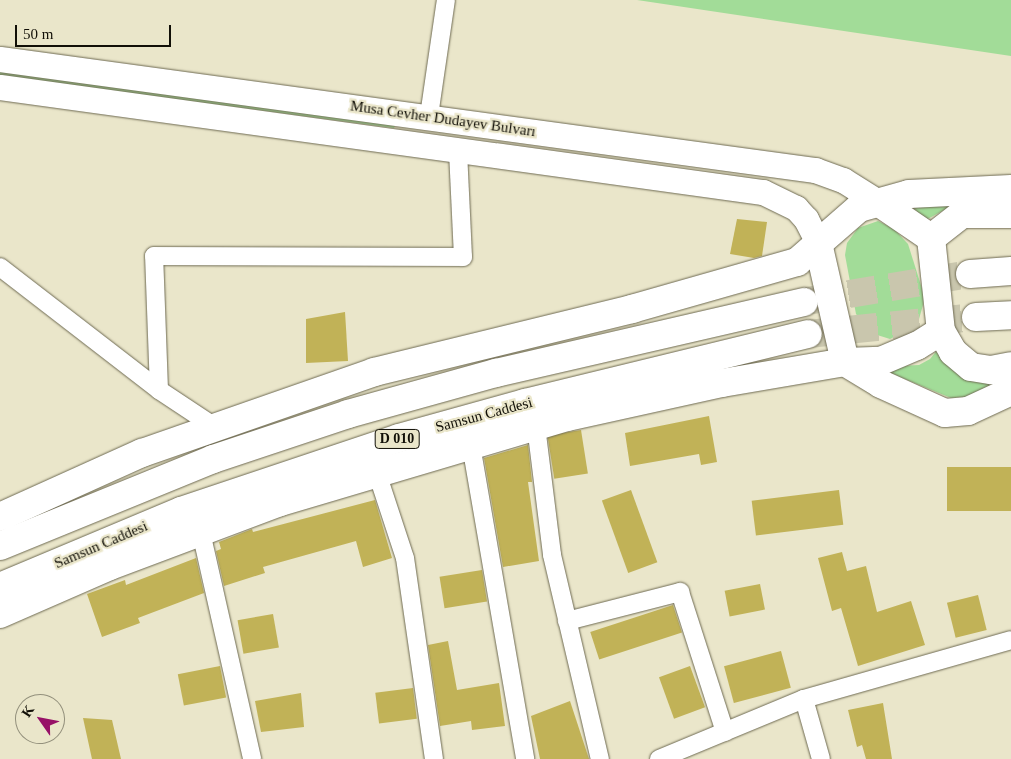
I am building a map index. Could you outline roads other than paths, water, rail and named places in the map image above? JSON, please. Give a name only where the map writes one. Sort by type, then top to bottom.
[{"type":"highway","points":[[0,517],[142,452],[374,372],[632,309],[797,262],[859,208],[908,194],[1011,189]]},
{"type":"highway","points":[[878,202],[931,238],[941,331],[953,352],[971,367],[991,370],[1011,366]]},
{"type":"highway","points":[[931,238],[962,214],[1011,214]]},
{"type":"highway","points":[[818,243],[845,362],[881,384],[945,413],[968,411],[1011,391]]},
{"type":"highway","points":[[970,274],[1011,272]]},
{"type":"highway","name":"D 010","points":[[0,546],[213,459],[348,414],[496,374],[804,302]]},
{"type":"highway","points":[[976,317],[1011,315]]},
{"type":"highway","points":[[0,614],[110,566],[280,502],[536,426],[722,383],[845,362],[881,361],[917,346],[941,331]]},
{"type":"highway","name":"Samsun Caddesi","points":[[0,588],[181,511],[399,438],[525,403],[808,334]]},
{"type":"main road","name":"Musa Cevher Dudayev Bulvarı","points":[[0,59],[815,170],[843,180],[878,202]]},
{"type":"main road","name":"Musa Cevher Dudayev Bulvarı","points":[[0,87],[458,152],[763,192],[796,208],[806,219],[818,243]]},
{"type":"street","points":[[429,116],[446,0]]},
{"type":"street","points":[[159,390],[154,256],[463,257],[458,152]]},
{"type":"street","points":[[0,267],[159,390],[214,428]]},
{"type":"street","points":[[536,426],[552,555],[600,759]]},
{"type":"street","points":[[471,445],[525,759]]},
{"type":"street","points":[[378,473],[405,558],[434,759]]},
{"type":"street","points":[[201,532],[248,758]]},
{"type":"street","points":[[567,621],[680,592],[725,732]]},
{"type":"street","points":[[659,759],[804,699],[1011,640]]},
{"type":"street","points":[[804,699],[821,759]]},
{"type":"tunnel","points":[[807,301],[970,274]]},
{"type":"tunnel","points":[[808,334],[976,317]]}]
